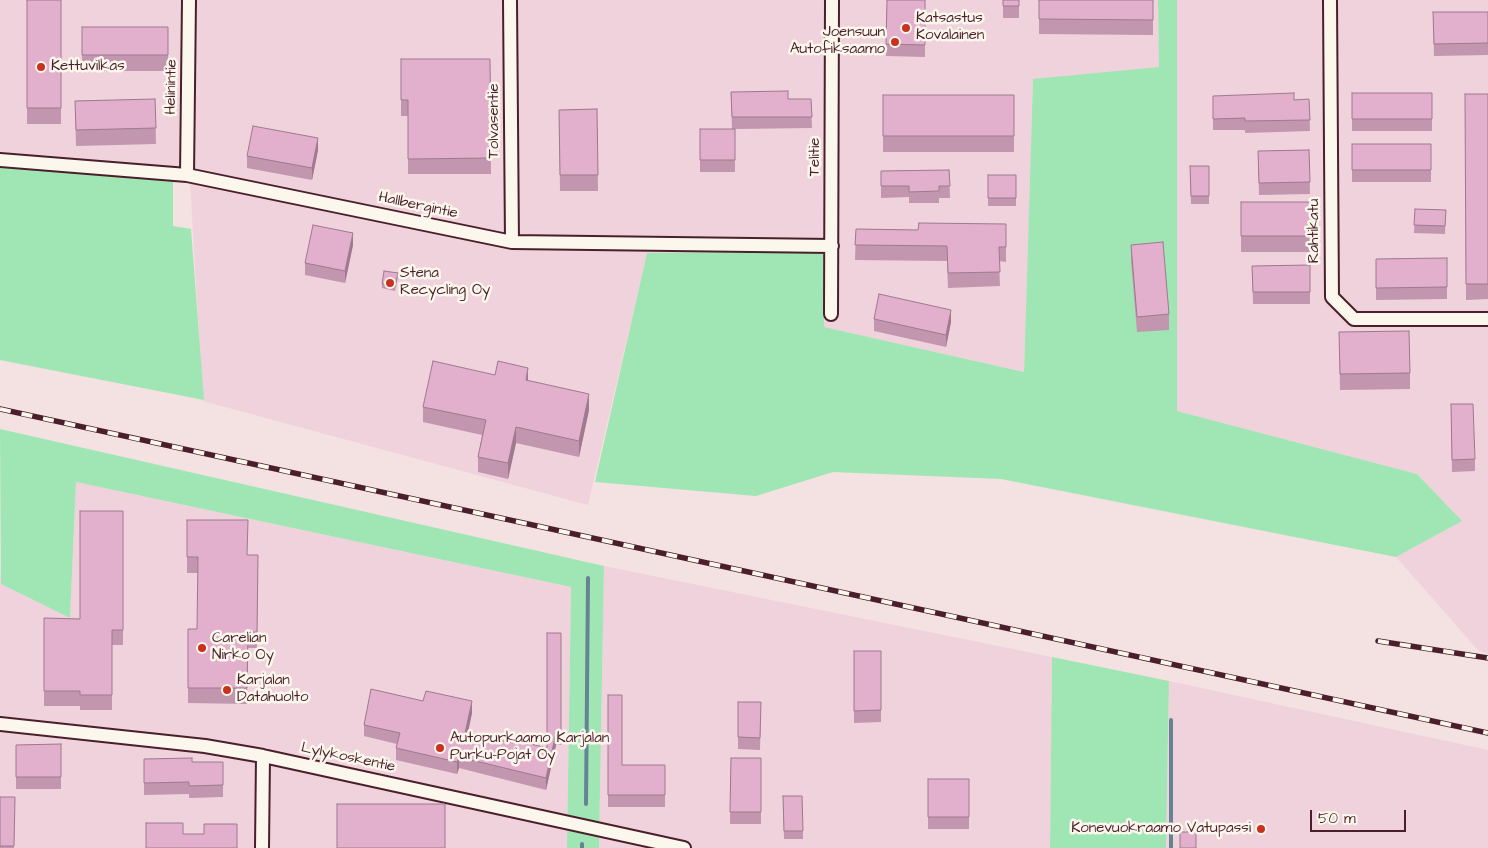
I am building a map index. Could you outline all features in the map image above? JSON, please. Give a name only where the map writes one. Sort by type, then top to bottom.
[{"type":"street","name":"Helinintie","points":[[187,175],[189,0]]},
{"type":"street","name":"Tolvasentie","points":[[510,0],[512,242]]},
{"type":"street","name":"Telitie","points":[[832,0],[832,314]]},
{"type":"street","name":"Rahtikatu","points":[[1330,0],[1332,297],[1354,319],[1488,319]]},
{"type":"street","name":"Hallbergintie","points":[[0,160],[187,175],[512,242],[832,246]]},
{"type":"street","name":"Lylykoskentie","points":[[0,724],[205,746],[263,756],[684,848]]},
{"type":"street","points":[[262,848],[263,756]]},
{"type":"shaded area","points":[[0,0],[1158,0],[1159,67],[1033,80],[1024,372],[824,327],[823,251],[647,253],[588,505],[203,401],[190,181],[0,164]]},
{"type":"shaded area","points":[[1177,0],[1488,0],[1488,654],[1478,650],[1396,557],[1461,521],[1417,474],[1177,411]]},
{"type":"shaded area","points":[[76,482],[571,587],[567,848],[0,848],[0,566],[1,584],[70,618]]},
{"type":"shaded area","points":[[604,566],[1052,657],[1050,848],[599,848]]},
{"type":"shaded area","points":[[1169,681],[1488,750],[1488,848],[1166,848]]},
{"type":"green space","points":[[1158,0],[1177,0],[1177,411],[1417,474],[1462,521],[1396,557],[1001,479],[833,472],[756,496],[595,482],[647,253],[823,251],[824,327],[1024,372],[1033,79],[1159,67]]},
{"type":"green space","points":[[0,164],[173,179],[173,226],[191,229],[204,400],[0,360]]},
{"type":"green space","points":[[0,429],[604,566],[599,848],[567,848],[571,587],[76,482],[70,618],[1,584]]},
{"type":"green space","points":[[1052,657],[1169,681],[1166,848],[1050,848]]},
{"type":"building","points":[[27,0],[61,0],[61,108],[27,108]]},
{"type":"building","name":"Katsastus Kovalainen","points":[[887,0],[925,0],[925,45],[886,44]]},
{"type":"building","points":[[1003,0],[1019,0],[1019,6],[1003,6]]},
{"type":"building","points":[[1039,0],[1153,0],[1153,20],[1039,19]]},
{"type":"building","points":[[1433,12],[1488,12],[1488,43],[1434,44]]},
{"type":"building","points":[[82,27],[168,27],[168,55],[82,55]]},
{"type":"building","points":[[401,59],[490,59],[491,158],[408,159],[408,100],[401,100]]},
{"type":"building","points":[[788,91],[788,99],[811,99],[812,117],[732,117],[731,92]]},
{"type":"building","points":[[1294,93],[1294,100],[1309,99],[1310,120],[1245,121],[1245,118],[1213,119],[1213,96]]},
{"type":"building","points":[[1352,93],[1432,93],[1432,119],[1352,119]]},
{"type":"building","points":[[1465,94],[1488,94],[1488,284],[1466,284]]},
{"type":"building","points":[[883,95],[1014,95],[1014,136],[883,136]]},
{"type":"building","points":[[155,99],[156,128],[76,130],[75,101]]},
{"type":"building","points":[[597,109],[598,175],[560,175],[559,110]]},
{"type":"building","points":[[253,126],[318,138],[312,168],[247,156]]},
{"type":"building","points":[[700,129],[735,129],[735,160],[700,160]]},
{"type":"building","points":[[1352,144],[1431,144],[1431,170],[1352,170]]},
{"type":"building","points":[[1309,150],[1310,182],[1259,183],[1258,151]]},
{"type":"building","points":[[1190,166],[1209,166],[1209,196],[1191,196]]},
{"type":"building","points":[[949,170],[950,186],[939,186],[939,191],[909,192],[909,186],[881,186],[881,171]]},
{"type":"building","points":[[988,175],[1016,175],[1016,198],[988,198]]},
{"type":"building","points":[[1241,202],[1315,202],[1315,236],[1241,236]]},
{"type":"building","points":[[1415,209],[1446,210],[1445,226],[1414,225]]},
{"type":"building","points":[[919,223],[1006,224],[1006,247],[999,247],[1000,272],[948,273],[947,246],[855,245],[856,229],[918,230]]},
{"type":"building","points":[[313,225],[353,233],[345,271],[305,263]]},
{"type":"building","points":[[1163,242],[1169,314],[1137,317],[1131,245]]},
{"type":"building","points":[[1447,258],[1447,287],[1376,288],[1376,259]]},
{"type":"building","points":[[1310,265],[1310,292],[1253,292],[1252,266]]},
{"type":"building","name":"Stena Recycling Oy","points":[[384,271],[398,273],[395,286],[382,284]]},
{"type":"building","points":[[879,294],[951,310],[946,335],[874,319]]},
{"type":"building","points":[[1409,331],[1410,373],[1340,374],[1339,332]]},
{"type":"building","points":[[433,361],[495,375],[498,361],[528,368],[526,380],[589,394],[579,441],[516,427],[508,463],[478,457],[486,420],[423,407]]},
{"type":"building","points":[[1451,404],[1473,404],[1475,459],[1452,460]]},
{"type":"building","points":[[80,511],[123,511],[123,630],[112,630],[112,695],[80,695],[80,691],[44,691],[44,618],[80,619]]},
{"type":"building","points":[[187,520],[248,520],[247,555],[258,555],[257,632],[248,632],[247,688],[188,688],[188,629],[197,629],[198,557],[187,557]]},
{"type":"building","points":[[547,633],[561,633],[561,733],[556,733],[546,778],[459,757],[457,762],[396,748],[400,733],[364,725],[371,689],[423,701],[426,691],[472,701],[465,733],[513,743],[514,740],[547,748]]},
{"type":"building","points":[[854,651],[881,651],[881,710],[854,711]]},
{"type":"building","points":[[608,695],[622,695],[622,765],[665,765],[665,795],[608,795]]},
{"type":"building","points":[[738,702],[761,702],[760,738],[738,737]]},
{"type":"building","points":[[61,744],[61,777],[16,777],[16,745]]},
{"type":"building","points":[[192,758],[192,762],[223,762],[223,785],[189,786],[189,782],[144,783],[144,759]]},
{"type":"building","points":[[731,758],[761,758],[761,812],[730,812]]},
{"type":"building","points":[[928,779],[969,779],[969,817],[928,817]]},
{"type":"building","points":[[783,796],[802,796],[803,831],[784,831]]},
{"type":"building","points":[[0,797],[15,797],[14,846],[0,846]]},
{"type":"building","points":[[337,804],[445,804],[445,848],[337,848]]},
{"type":"building","points":[[146,823],[183,823],[183,834],[204,834],[204,824],[237,824],[237,848],[146,848]]},
{"type":"building","points":[[1180,832],[1196,832],[1196,848],[1180,848]]},
{"type":"waterway","points":[[586,804],[588,578]]},
{"type":"waterway","points":[[1171,720],[1171,848]]},
{"type":"railway","points":[[0,409],[1488,733]]},
{"type":"railway","points":[[1378,641],[1488,658]]},
{"type":"place","name":"Katsastus Kovalainen","points":[[906,28]]},
{"type":"place","name":"Joensuun Autofiksaamo","points":[[895,42]]},
{"type":"place","name":"Kettuvilkas","points":[[41,67]]},
{"type":"place","name":"Stena Recycling Oy","points":[[390,283]]},
{"type":"place","name":"Carelian Nirko Oy","points":[[202,648]]},
{"type":"place","name":"Karjalan Datahuolto","points":[[227,690]]},
{"type":"place","name":"Autopurkaamo Karjalan Purku-Pojat Oy","points":[[440,748]]},
{"type":"place","name":"Konevuokraamo Vatupassi","points":[[1261,829]]}]
